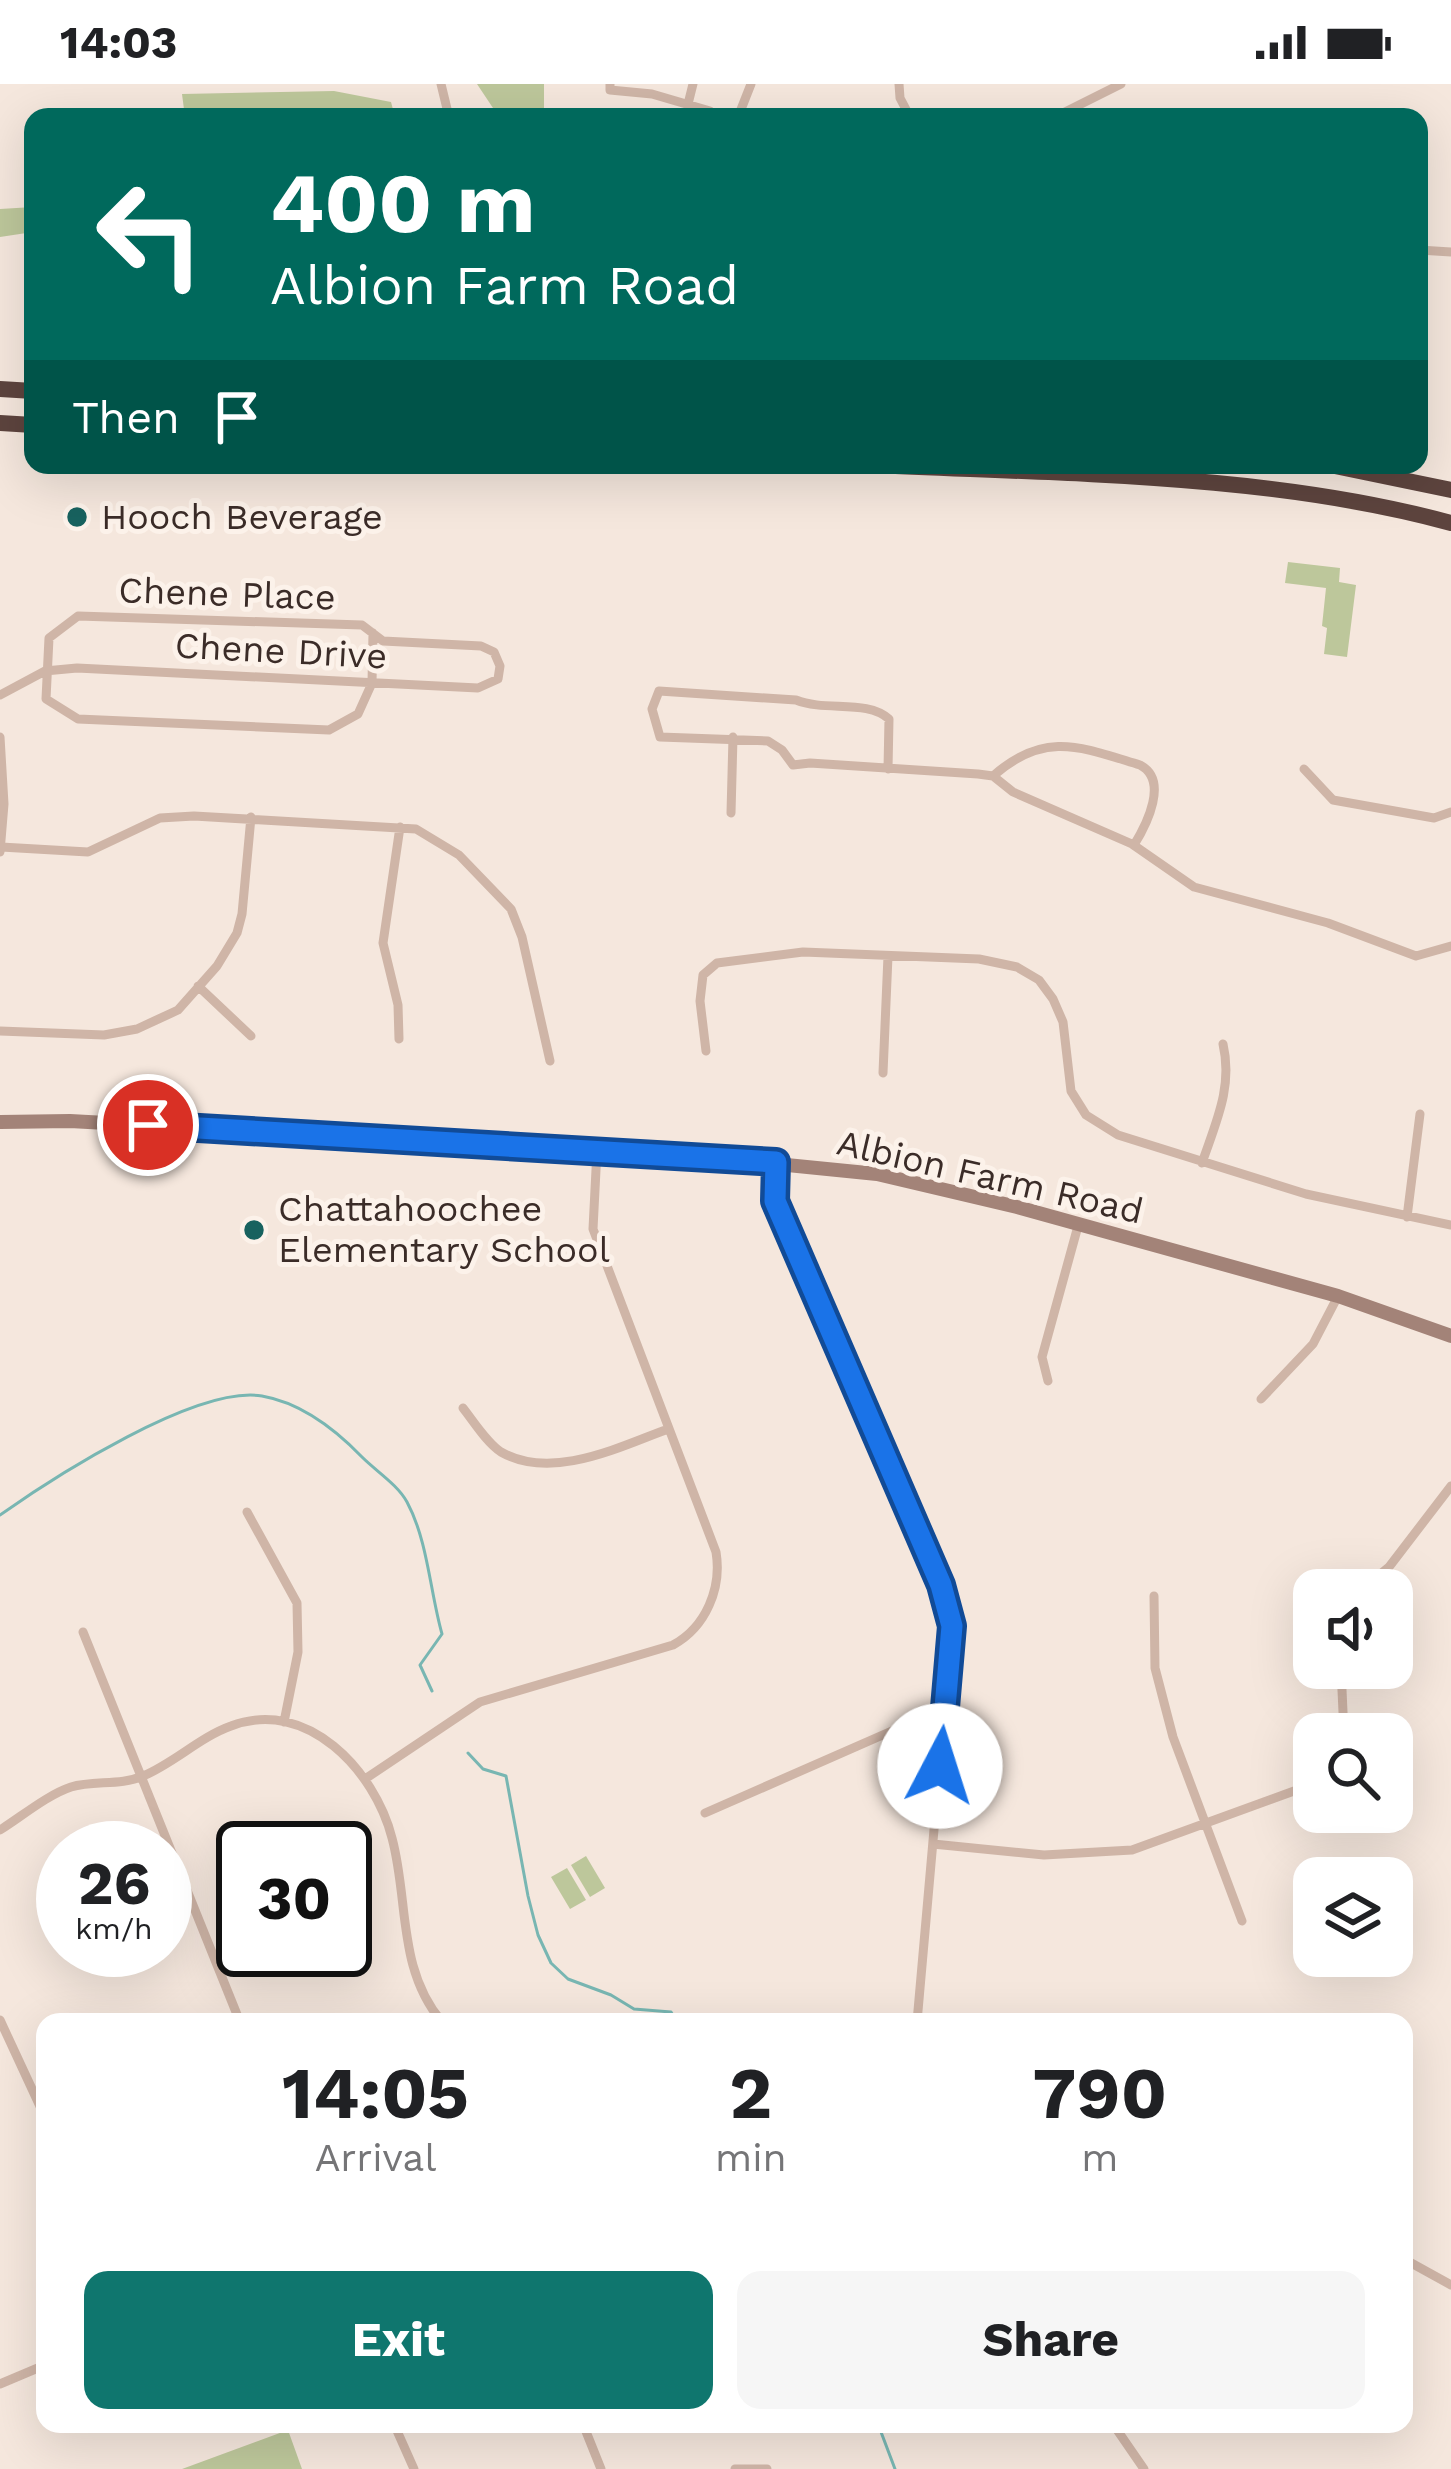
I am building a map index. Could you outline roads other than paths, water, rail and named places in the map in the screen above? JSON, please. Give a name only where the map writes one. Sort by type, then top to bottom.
[{"type":"highway","points":[[1016,474],[1241,488],[1348,501],[1451,523]]},
{"type":"highway","points":[[1374,474],[1451,490]]},
{"type":"street","points":[[610,84],[610,90],[652,94],[701,108]]},
{"type":"street","points":[[688,104],[693,84]]},
{"type":"street","points":[[1073,108],[1121,84]]},
{"type":"street","name":"Chene Place","points":[[45,670],[49,638],[78,616],[362,625],[383,641],[481,646],[494,652],[500,666]]},
{"type":"street","points":[[0,694],[45,670],[46,699],[78,719],[329,730],[358,714],[371,683],[373,633]]},
{"type":"street","name":"Chene Drive","points":[[45,670],[478,688],[498,680],[500,666]]},
{"type":"street","points":[[888,769],[889,719],[879,710],[658,691],[652,709],[660,737],[768,741],[793,765],[993,776],[1013,792],[1133,845],[1194,886],[1328,922],[1416,956],[1451,946]]},
{"type":"street","points":[[0,737],[4,804],[0,850],[88,852],[160,818],[250,818],[416,829],[459,855],[511,909],[522,937],[550,1060]]},
{"type":"street","points":[[731,813],[733,737]]},
{"type":"street","points":[[993,776],[1014,757],[1073,744],[1140,765],[1155,780],[1148,819],[1133,845]]},
{"type":"street","points":[[1304,769],[1333,800],[1434,818],[1451,812]]},
{"type":"street","points":[[0,1031],[104,1035],[137,1029],[178,1010],[217,966],[237,933],[250,818]]},
{"type":"street","points":[[399,1039],[398,1005],[382,943],[400,826]]},
{"type":"street","points":[[706,1051],[700,1001],[703,975],[717,963],[802,952],[980,958],[1017,967],[1039,980],[1063,1022],[1071,1090],[1086,1115],[1118,1135],[1306,1194],[1451,1225]]},
{"type":"street","points":[[883,1073],[888,956]]},
{"type":"street","points":[[199,986],[251,1036]]},
{"type":"street","points":[[1202,1163],[1226,1097],[1223,1044]]},
{"type":"street","points":[[1407,1217],[1420,1114]]},
{"type":"street","name":"Albion Farm Road","points":[[0,1122],[70,1121],[597,1150],[877,1174],[1338,1296],[1451,1336]]},
{"type":"street","points":[[365,1779],[480,1702],[663,1648],[692,1631],[715,1594],[718,1567],[593,1229],[597,1150]]},
{"type":"street","points":[[776,1162],[775,1201],[941,1585],[952,1626],[918,2013]]},
{"type":"street","points":[[1048,1381],[1042,1357],[1078,1226]]},
{"type":"street","points":[[1261,1399],[1313,1344],[1338,1296]]},
{"type":"street","points":[[464,1408],[498,1450],[533,1463],[592,1456],[668,1429]]},
{"type":"street","points":[[1387,1569],[1451,1486]]},
{"type":"street","points":[[247,1512],[297,1603],[298,1652],[284,1722]]},
{"type":"street","points":[[1154,1596],[1154,1668],[1173,1737],[1242,1921]]},
{"type":"street","points":[[82,1633],[236,2013]]},
{"type":"street","points":[[0,1830],[69,1788],[143,1776],[226,1727],[252,1719],[284,1722],[322,1737],[365,1779],[393,1840],[409,1958],[435,2013]]},
{"type":"street","points":[[705,1813],[910,1723],[944,1728]]},
{"type":"street","points":[[933,1844],[1044,1856],[1132,1850],[1293,1791]]},
{"type":"street","points":[[0,2020],[36,2098]]},
{"type":"street","points":[[1413,2264],[1451,2285]]},
{"type":"street","points":[[0,2384],[36,2369]]},
{"type":"street","points":[[398,2433],[414,2469]]},
{"type":"street","points":[[587,2433],[601,2469]]},
{"type":"street","points":[[1119,2433],[1144,2469]]},
{"type":"street","points":[[735,2469],[767,2469]]},
{"type":"waterway","points":[[0,1515],[127,1437],[201,1405],[234,1396],[262,1396],[291,1405],[341,1437],[407,1502],[424,1550],[442,1634],[420,1665],[432,1691]]},
{"type":"waterway","points":[[468,1753],[483,1769],[506,1776],[528,1896],[551,1963],[568,1979],[634,2009],[672,2013]]},
{"type":"waterway","points":[[881,2433],[895,2469]]},
{"type":"place","name":"Hooch Beverage","points":[[77,517]]},
{"type":"place","name":"Chattahoochee Elementary School","points":[[254,1230]]}]
